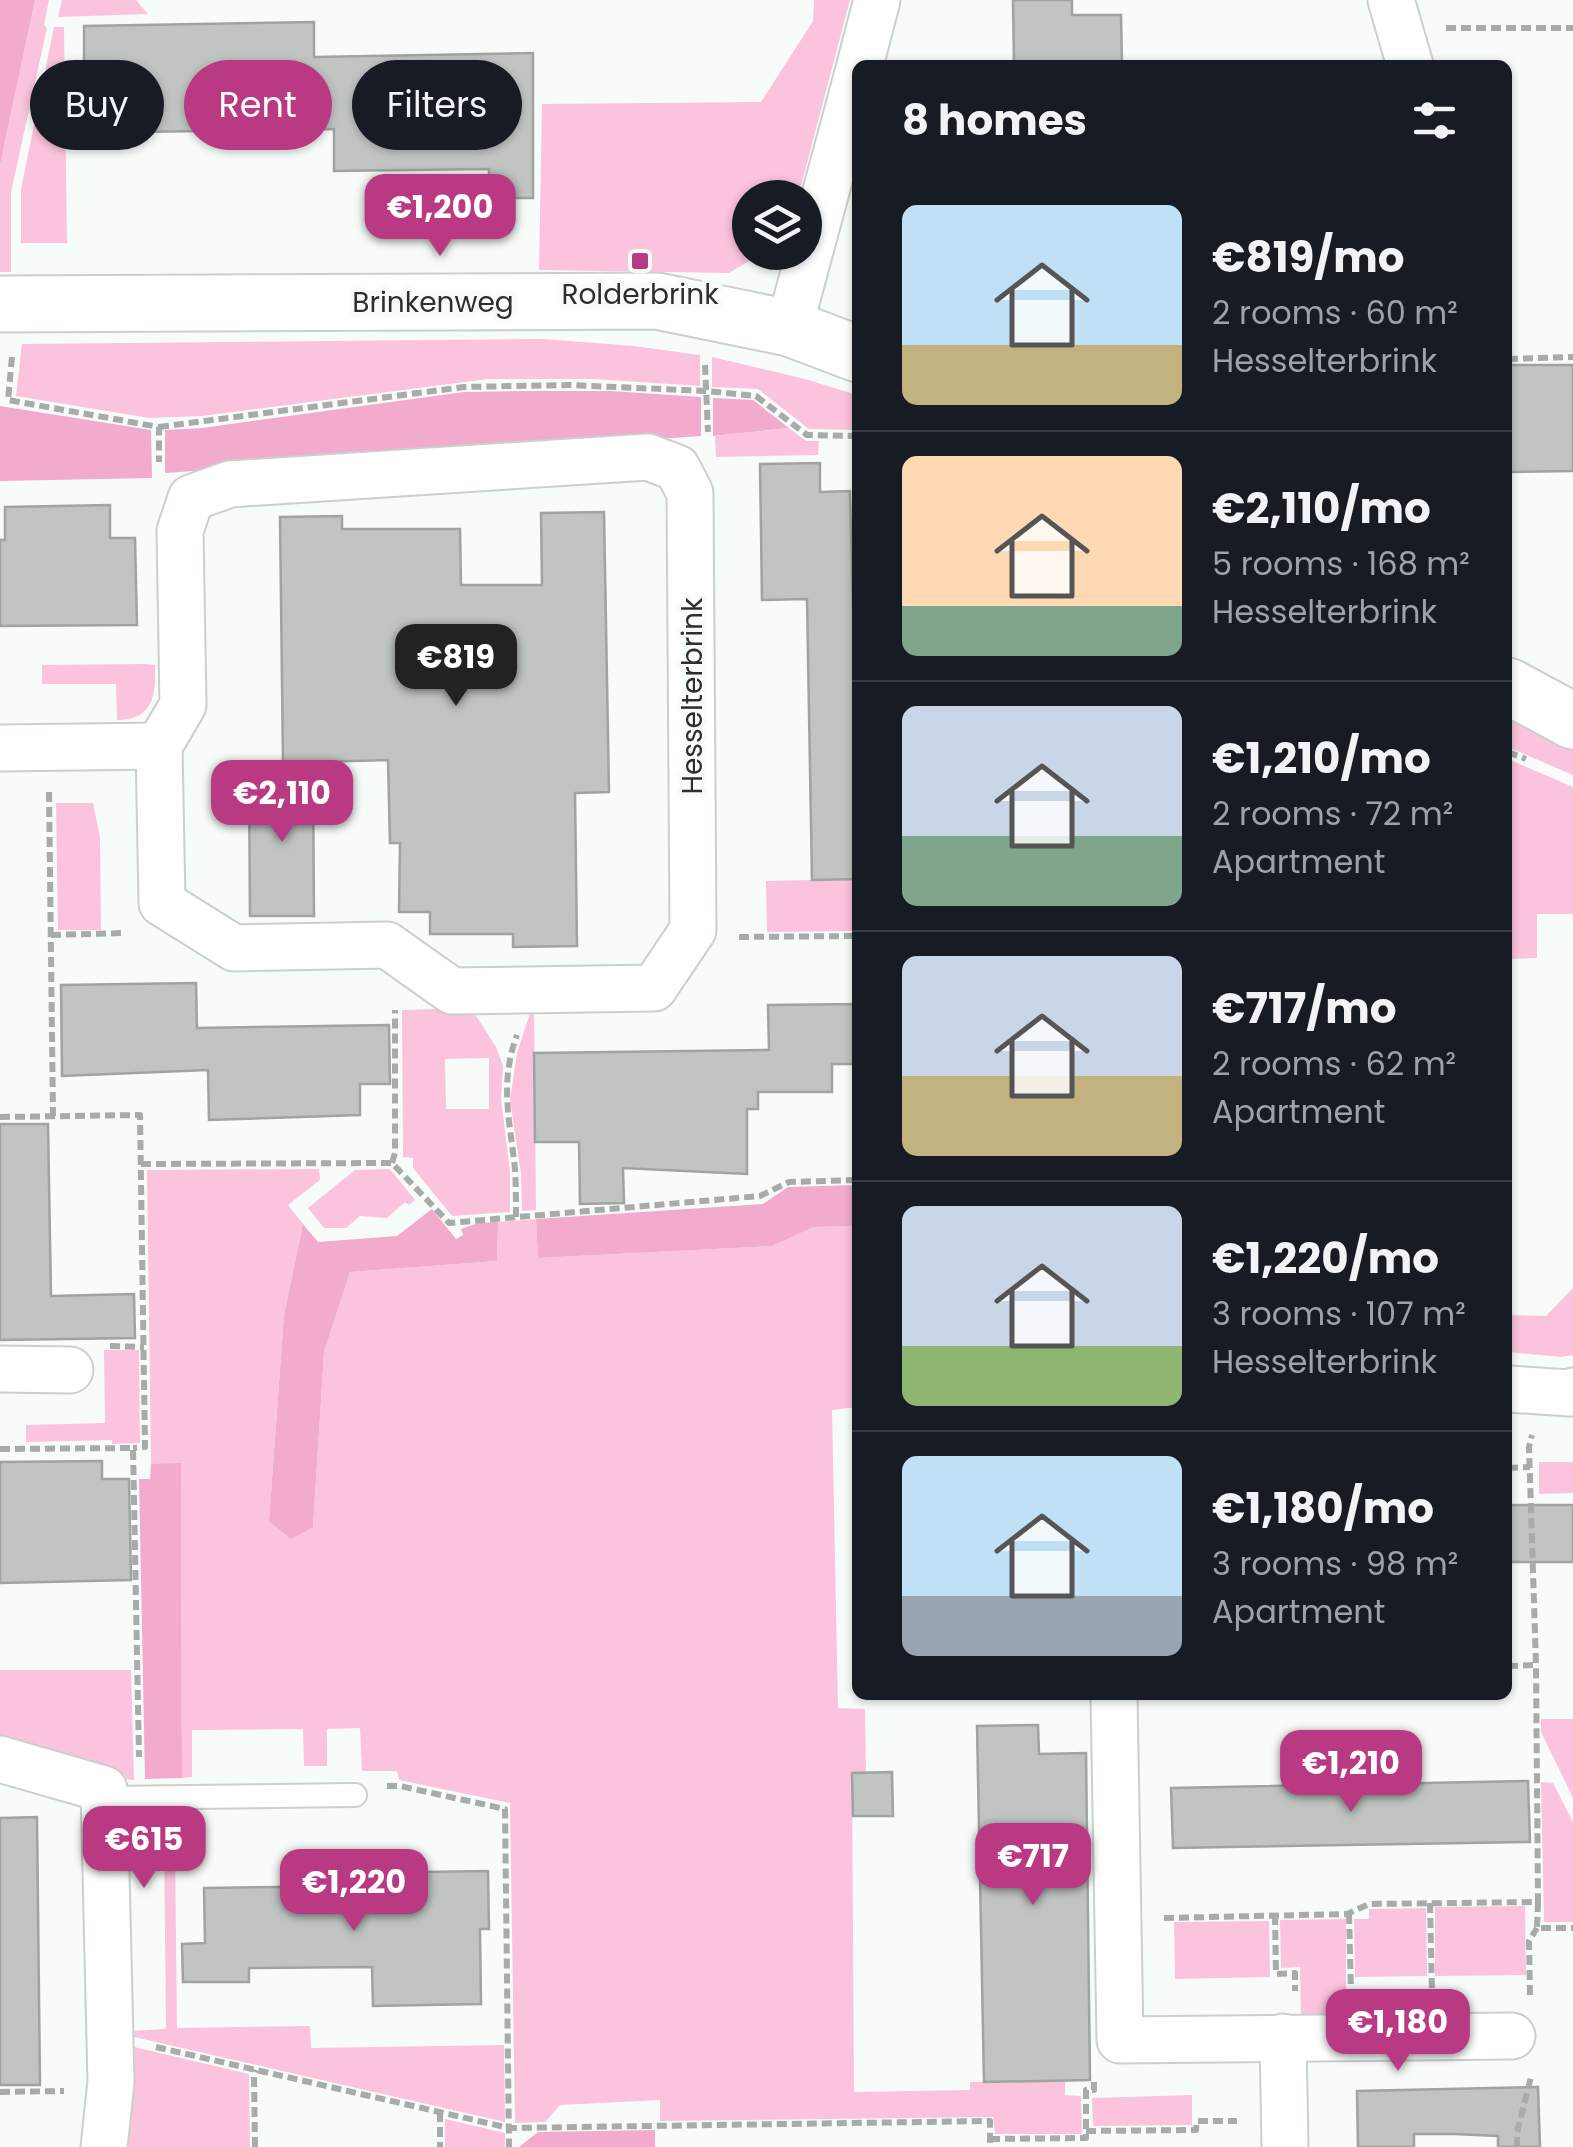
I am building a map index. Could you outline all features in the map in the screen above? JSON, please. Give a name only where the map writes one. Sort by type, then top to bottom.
[{"type":"street","points":[[861,60],[877,0]]},
{"type":"street","points":[[789,328],[852,96]]},
{"type":"street","name":"Brinkenweg","points":[[9,304],[657,301],[789,328],[852,352]]},
{"type":"street","points":[[680,474],[676,468],[648,457],[230,484],[191,498],[180,530],[183,705],[159,746],[162,903],[234,948],[387,945],[452,991],[654,988],[694,930]]},
{"type":"street","name":"Hesselterbrink","points":[[680,474],[690,493],[694,930]]},
{"type":"street","points":[[1512,688],[1573,721]]},
{"type":"street","points":[[0,748],[159,746]]},
{"type":"street","points":[[0,1369],[70,1370]]},
{"type":"street","points":[[1515,1390],[1570,1394],[1573,1391]]},
{"type":"street","points":[[1114,1700],[1120,2040],[1512,2036]]},
{"type":"street","points":[[0,1759],[104,1789],[122,1798],[110,2091],[104,2147]]},
{"type":"street","points":[[1285,2134],[1289,2037]]},
{"type":"lane","points":[[122,1798],[354,1795]]},
{"type":"path","points":[[1400,31],[1573,28]]},
{"type":"path","points":[[9,304],[4,400],[158,427],[464,386],[569,385],[756,396],[807,435],[852,436]]},
{"type":"path","points":[[680,474],[708,453],[705,356],[714,312]]},
{"type":"path","points":[[1512,359],[1573,357]]},
{"type":"path","points":[[158,427],[158,472],[191,498]]},
{"type":"path","points":[[50,747],[53,1116]]},
{"type":"path","points":[[52,936],[139,933],[172,908]]},
{"type":"path","points":[[694,930],[722,937],[852,936]]},
{"type":"path","points":[[392,1163],[394,1011],[426,972]]},
{"type":"path","points":[[516,1217],[506,1099],[508,1070],[522,1024],[523,990]]},
{"type":"path","points":[[0,1117],[140,1114],[145,1448],[0,1449]]},
{"type":"path","points":[[141,1164],[392,1163],[449,1222],[760,1196],[789,1182],[852,1180]]},
{"type":"path","points":[[1515,1390],[1532,1416],[1538,1928],[1573,1928]]},
{"type":"path","points":[[122,1798],[133,1448]]},
{"type":"path","points":[[1512,1468],[1530,1467]]},
{"type":"path","points":[[1512,1666],[1536,1665]]},
{"type":"path","points":[[354,1795],[382,1786],[400,1786],[505,1809],[509,2147]]},
{"type":"path","points":[[1116,1918],[1350,1913],[1369,1904],[1538,1902]]},
{"type":"path","points":[[1430,1903],[1433,2036]]},
{"type":"path","points":[[1350,1913],[1352,2036]]},
{"type":"path","points":[[1275,1915],[1276,1974],[1295,1973],[1289,2037]]},
{"type":"path","points":[[110,2041],[129,2040],[509,2128],[990,2122],[990,2143],[1086,2138],[1086,2090],[1094,2090],[1094,2061],[1120,2040]]},
{"type":"path","points":[[255,2147],[256,2070]]},
{"type":"path","points":[[0,2092],[110,2091]]},
{"type":"path","points":[[440,2112],[440,2147]]},
{"type":"path","points":[[1086,2131],[1196,2130],[1196,2122],[1285,2134]]},
{"type":"shaded area","points":[[0,0],[35,0],[0,165]]},
{"type":"shaded area","points":[[35,0],[49,0],[40,60],[30,60],[30,105],[11,192],[11,272],[0,272],[0,165]]},
{"type":"shaded area","points":[[62,0],[136,0],[148,14],[58,17]]},
{"type":"shaded area","points":[[814,0],[850,0],[802,180],[732,180],[734,270],[729,273],[539,270],[542,104],[761,102],[813,21]]},
{"type":"shaded area","points":[[54,27],[64,27],[64,60],[47,60]]},
{"type":"shaded area","points":[[30,145],[30,150],[66,150],[67,243],[21,243],[21,189]]},
{"type":"shaded area","points":[[544,339],[700,355],[700,386],[594,379],[488,379],[202,416],[149,418],[16,396],[22,344]]},
{"type":"shaded area","points":[[712,357],[805,379],[852,393],[852,430],[809,429],[758,389],[712,387]]},
{"type":"shaded area","points":[[611,391],[701,397],[701,436],[165,473],[165,430],[464,392]]},
{"type":"shaded area","points":[[713,398],[753,400],[789,428],[713,436]]},
{"type":"shaded area","points":[[0,406],[151,430],[152,478],[0,481]]},
{"type":"shaded area","points":[[789,428],[806,441],[819,441],[818,455],[716,457],[715,436]]},
{"type":"shaded area","points":[[42,665],[155,665],[153,695],[146,710],[129,719],[117,720],[116,684],[42,684]]},
{"type":"shaded area","points":[[1512,721],[1573,750],[1573,775],[1512,749]]},
{"type":"shaded area","points":[[1512,761],[1573,787],[1573,914],[1537,914],[1537,958],[1512,959]]},
{"type":"shaded area","points":[[56,803],[93,803],[100,837],[101,930],[58,930]]},
{"type":"shaded area","points":[[852,879],[852,931],[767,932],[766,881]]},
{"type":"shaded area","points":[[532,1007],[536,1210],[522,1211],[521,1173],[510,1100],[517,1053]]},
{"type":"shaded area","points":[[471,1008],[496,1047],[503,1066],[501,1098],[510,1173],[510,1212],[452,1216],[413,1168],[413,1158],[403,1157],[402,1010]],"holes":[[[489,1058],[489,1109],[446,1109],[445,1059]]]},
{"type":"shaded area","points":[[319,1169],[320,1180],[288,1205],[303,1224],[284,1315],[269,1521],[313,1527],[324,1352],[350,1272],[497,1261],[498,1222],[536,1219],[538,1258],[772,1246],[814,1227],[852,1226],[852,1408],[832,1410],[838,1708],[865,1709],[866,1773],[852,1774],[854,2092],[970,2090],[970,2082],[1065,2081],[1065,2095],[1081,2096],[1082,2134],[995,2134],[993,2117],[660,2121],[660,2100],[560,2105],[545,2122],[515,2123],[510,1803],[399,1780],[397,1771],[362,1771],[360,1728],[327,1729],[327,1766],[304,1766],[303,1729],[192,1730],[192,1777],[182,1778],[181,1464],[151,1464],[147,1170]]},
{"type":"shaded area","points":[[390,1169],[415,1200],[409,1205],[405,1202],[387,1218],[360,1216],[346,1228],[324,1228],[308,1208],[355,1170]]},
{"type":"shaded area","points":[[852,1185],[852,1226],[814,1227],[772,1246],[538,1258],[536,1219],[763,1204],[788,1187]]},
{"type":"shaded area","points":[[432,1209],[456,1239],[463,1235],[461,1229],[498,1222],[497,1261],[350,1272],[324,1352],[313,1527],[291,1539],[269,1521],[284,1315],[303,1224],[318,1242],[397,1236]]},
{"type":"shaded area","points":[[1573,1288],[1573,1355],[1512,1352],[1512,1315],[1546,1316]]},
{"type":"shaded area","points":[[104,1350],[139,1350],[140,1443],[26,1442],[26,1425],[105,1423]]},
{"type":"shaded area","points":[[1539,1462],[1573,1462],[1573,1493],[1539,1494]]},
{"type":"shaded area","points":[[181,1463],[182,1778],[145,1779],[139,1479],[150,1479],[151,1464]]},
{"type":"shaded area","points":[[0,1670],[131,1670],[134,1780],[0,1745]]},
{"type":"shaded area","points":[[1541,1719],[1573,1719],[1573,1798],[1541,1732]]},
{"type":"shaded area","points":[[1541,1782],[1553,1783],[1573,1822],[1573,1922],[1544,1922]]},
{"type":"shaded area","points":[[164,1844],[175,1848],[177,2028],[310,2026],[311,2048],[504,2045],[505,2122],[130,2036],[130,2031],[166,2029]]},
{"type":"shaded area","points":[[1525,1906],[1526,1975],[1435,1976],[1435,1907]]},
{"type":"shaded area","points":[[1426,1908],[1427,1976],[1355,1977],[1354,1919],[1369,1919],[1369,1909]]},
{"type":"shaded area","points":[[1346,1919],[1346,2014],[1301,2015],[1300,1967],[1281,1968],[1280,1920]]},
{"type":"shaded area","points":[[1269,1921],[1270,1977],[1175,1979],[1174,1922]]},
{"type":"shaded area","points":[[130,2046],[249,2074],[250,2147],[120,2147]]},
{"type":"shaded area","points":[[1192,2095],[1192,2125],[1093,2126],[1092,2098]]},
{"type":"shaded area","points":[[445,2119],[505,2133],[505,2147],[445,2147]]},
{"type":"shaded area","points":[[655,2130],[655,2147],[519,2147],[538,2132]]},
{"type":"building","points":[[1013,0],[1072,0],[1072,15],[1121,15],[1122,60],[1014,60]]},
{"type":"building","points":[[314,22],[314,57],[533,53],[533,198],[489,198],[489,169],[334,171],[332,60],[184,60],[184,131],[164,132],[164,60],[84,60],[84,26]]},
{"type":"building","points":[[1512,365],[1573,365],[1573,471],[1512,472]]},
{"type":"building","points":[[820,463],[820,492],[850,491],[852,879],[812,880],[807,599],[762,600],[760,464]]},
{"type":"building","points":[[110,505],[110,538],[135,538],[137,625],[0,626],[0,540],[5,540],[5,507]]},
{"type":"building","points":[[604,512],[609,792],[575,793],[577,946],[513,947],[513,934],[430,934],[430,912],[399,912],[400,843],[390,843],[388,760],[283,763],[280,517],[342,516],[342,529],[460,529],[461,585],[542,585],[541,513]]},
{"type":"building","points":[[313,774],[314,916],[250,916],[249,775]]},
{"type":"building","points":[[196,983],[197,1028],[389,1025],[390,1084],[360,1084],[360,1115],[209,1120],[208,1070],[62,1076],[61,985]]},
{"type":"building","points":[[852,1004],[852,1064],[832,1064],[832,1092],[758,1092],[758,1109],[747,1109],[747,1174],[623,1168],[624,1203],[580,1204],[579,1142],[535,1142],[534,1053],[769,1050],[768,1005]]},
{"type":"building","points":[[0,1124],[48,1124],[51,1296],[134,1294],[135,1338],[0,1340]]},
{"type":"building","points":[[102,1461],[102,1479],[129,1479],[131,1580],[0,1583],[0,1462]]},
{"type":"building","points":[[1512,1505],[1573,1505],[1573,1562],[1512,1562]]},
{"type":"building","points":[[1038,1725],[1039,1754],[1086,1753],[1090,2080],[984,2082],[977,1726]]},
{"type":"building","points":[[892,1772],[893,1816],[853,1816],[852,1773]]},
{"type":"building","points":[[1528,1781],[1530,1842],[1173,1848],[1171,1788]]},
{"type":"building","points":[[37,1817],[40,2085],[0,2085],[0,1818]]},
{"type":"building","points":[[488,1871],[489,1929],[480,1929],[481,2004],[373,2006],[372,1967],[249,1968],[249,1982],[183,1982],[182,1944],[205,1943],[204,1888],[351,1886],[351,1873]]},
{"type":"building","points":[[1538,2087],[1540,2147],[1498,2147],[1498,2136],[1414,2134],[1414,2147],[1358,2147],[1357,2091]]},
{"type":"place","name":"Rolderbrink","points":[[640,261]]}]
